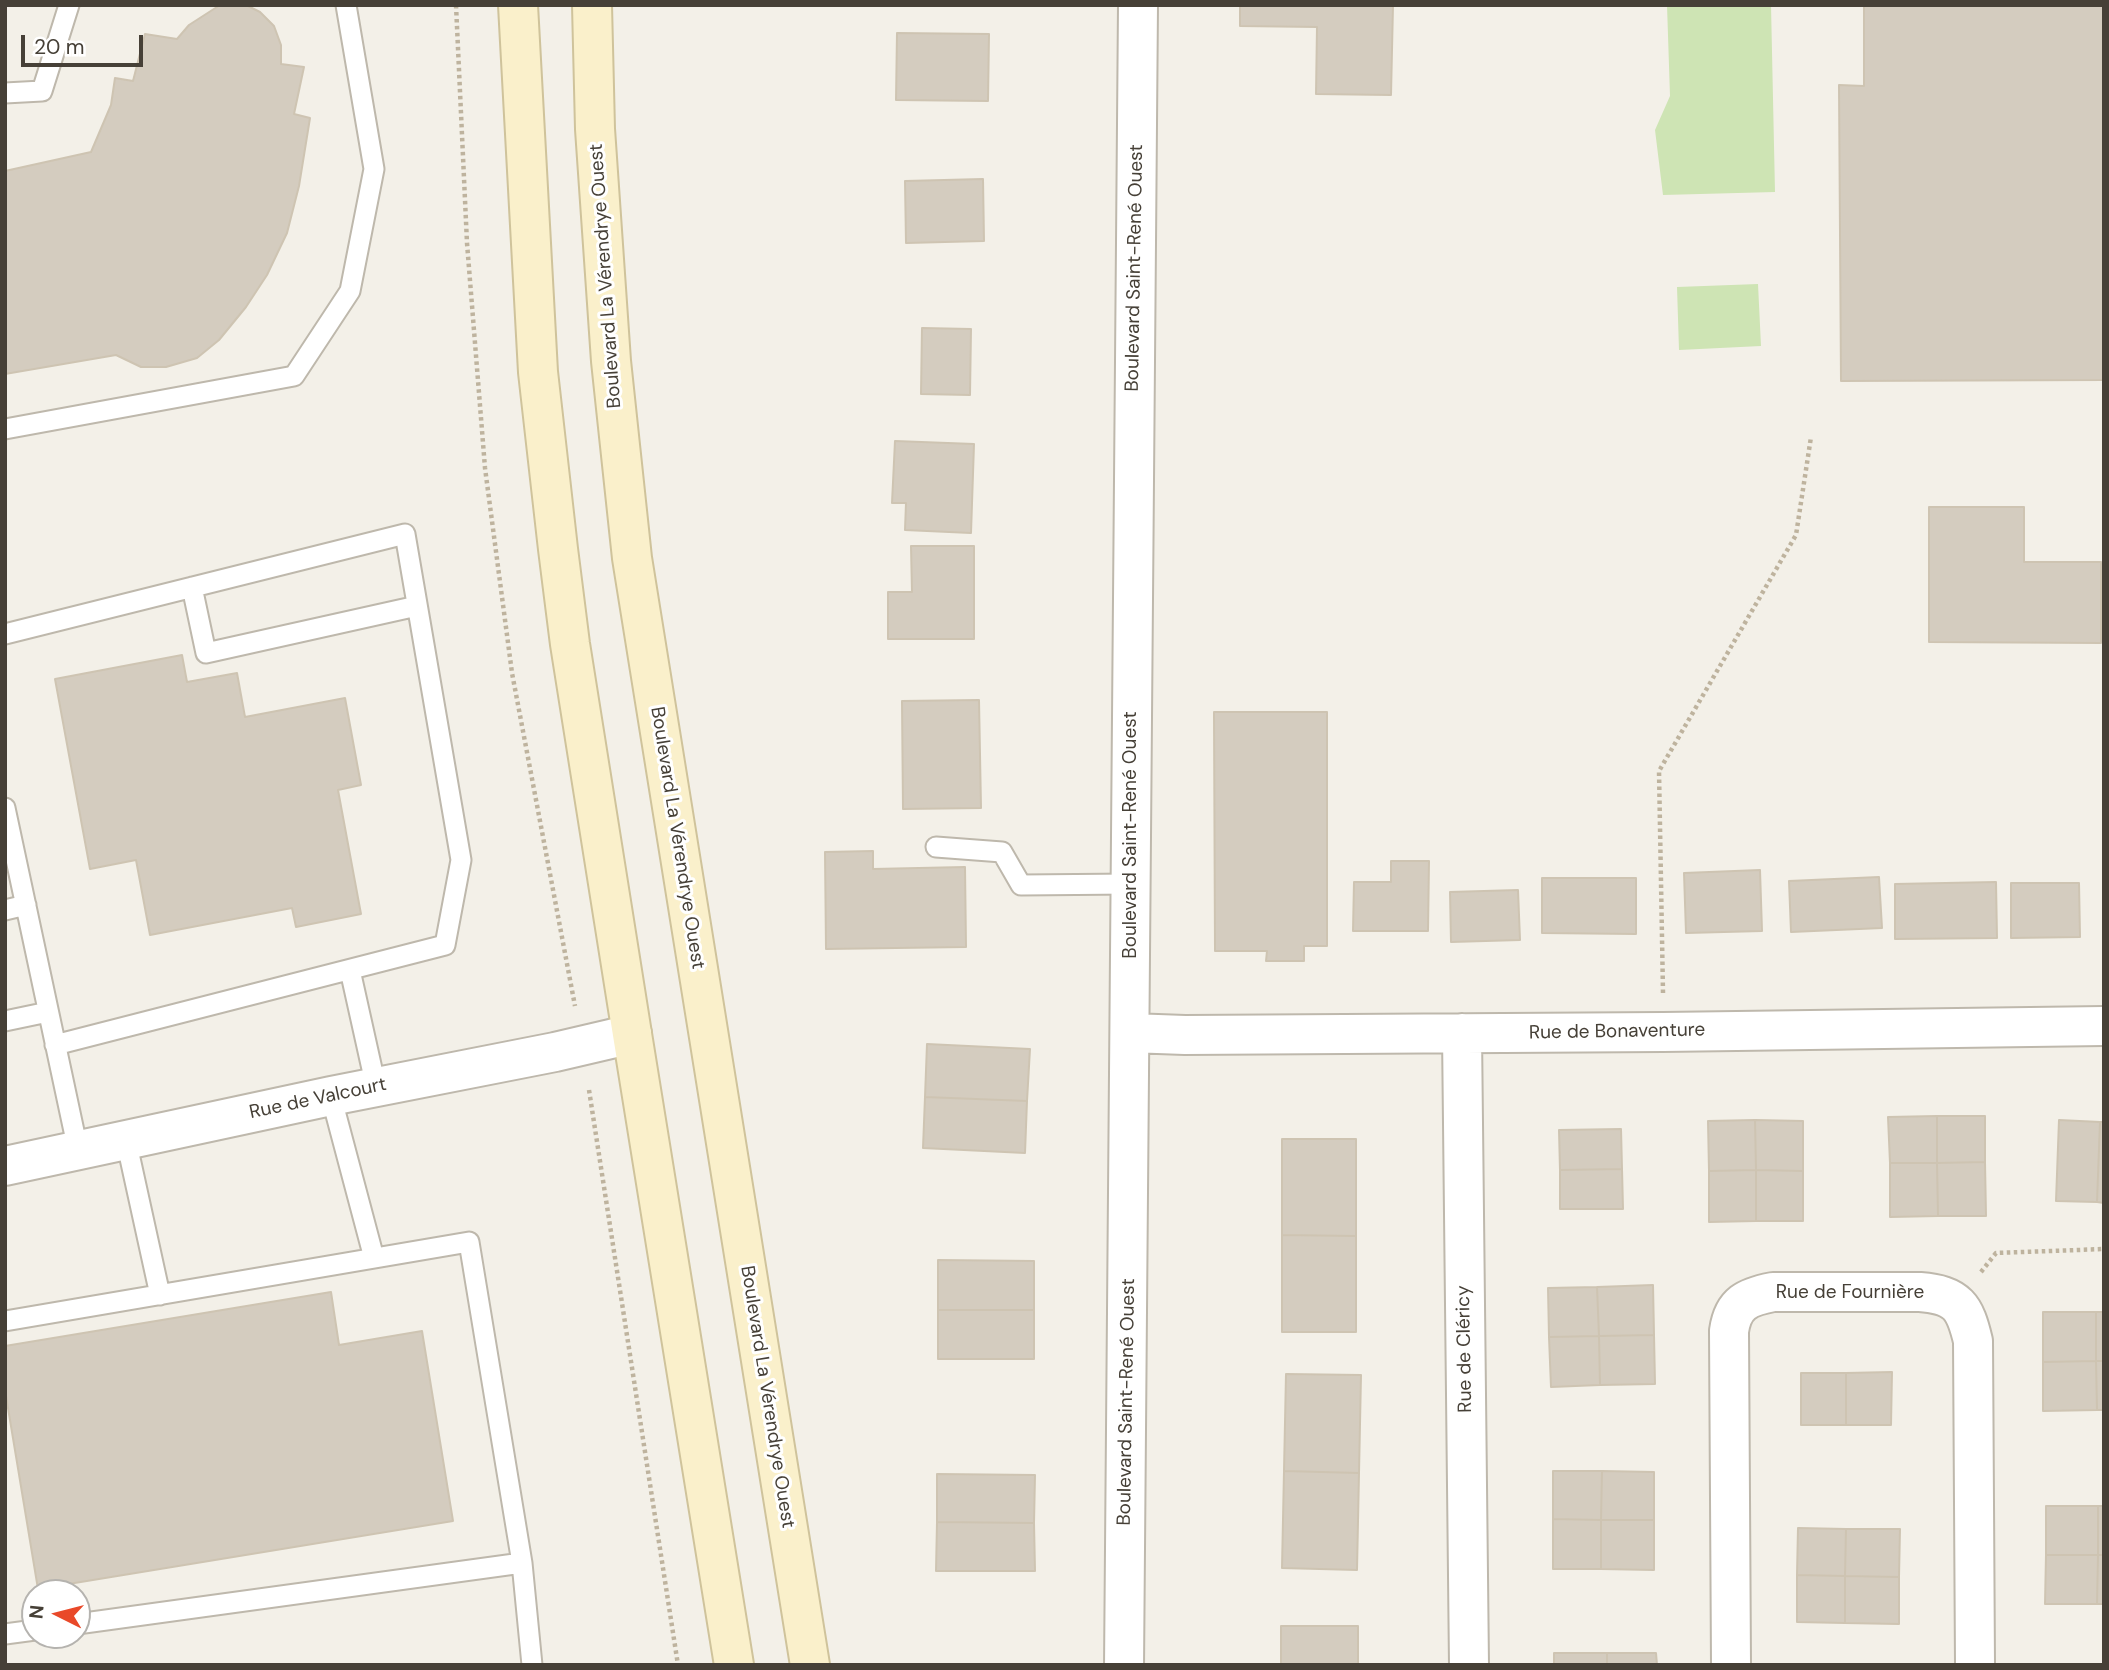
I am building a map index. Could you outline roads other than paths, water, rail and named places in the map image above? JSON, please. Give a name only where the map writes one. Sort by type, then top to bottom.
[{"type":"main road","points":[[518,5],[538,372],[546,461],[570,644],[734,1665]]},
{"type":"main road","name":"Boulevard La Vérendrye Ouest","points":[[592,5],[595,130],[607,311],[632,558],[810,1665]]},
{"type":"street","name":"Boulevard Saint-René Ouest","points":[[1124,1665],[1138,5]]},
{"type":"street","name":"Rue de Bonaventure","points":[[1130,1033],[1185,1035],[1663,1032],[2104,1026]]},
{"type":"street","name":"Rue de Cléricy","points":[[1462,1033],[1469,1665]]},
{"type":"street","name":"Rue de Valcourt","points":[[5,1166],[632,1034]]},
{"type":"street","name":"Rue de Fournière","points":[[1731,1665],[1729,1331],[1731,1316],[1741,1303],[1756,1295],[1773,1292],[1940,1294],[1957,1302],[1968,1318],[1973,1341],[1975,1665]]},
{"type":"lane","points":[[5,93],[41,92],[69,5]]},
{"type":"lane","points":[[5,429],[294,376],[350,291],[374,169],[346,5]]},
{"type":"lane","points":[[5,634],[405,534],[461,860],[445,945],[55,1045]]},
{"type":"lane","points":[[192,587],[206,653],[417,606]]},
{"type":"lane","points":[[5,808],[78,1150]]},
{"type":"lane","points":[[936,847],[1002,852],[1021,885],[1131,884]]},
{"type":"lane","points":[[5,910],[26,905]]},
{"type":"lane","points":[[350,970],[376,1087]]},
{"type":"lane","points":[[5,1021],[48,1012]]},
{"type":"lane","points":[[331,1096],[374,1258]]},
{"type":"lane","points":[[126,1140],[160,1295]]},
{"type":"lane","points":[[5,1321],[469,1242],[522,1563],[531,1665]]},
{"type":"lane","points":[[91,1622],[522,1563]]}]
